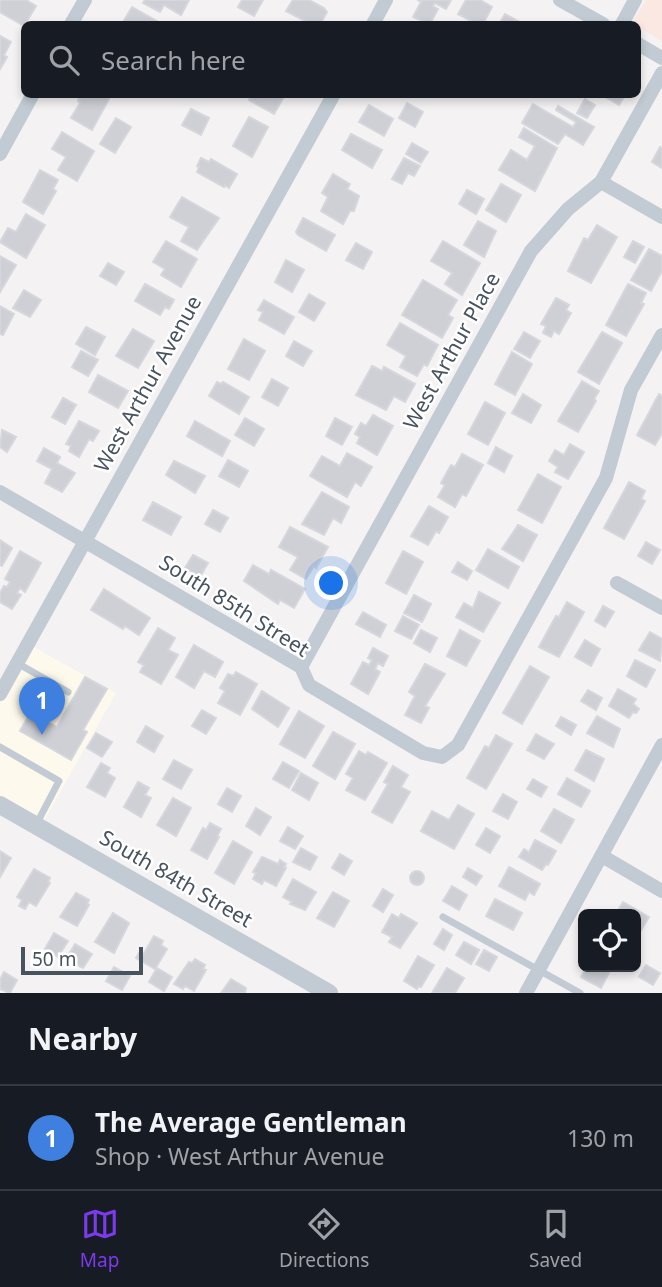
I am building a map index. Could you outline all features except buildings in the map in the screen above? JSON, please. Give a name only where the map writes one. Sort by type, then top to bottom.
[{"type":"street","points":[[73,21],[85,0]]},
{"type":"street","points":[[375,21],[386,0]]},
{"type":"street","points":[[559,0],[598,21]]},
{"type":"street","points":[[624,21],[635,0]]},
{"type":"street","points":[[641,46],[662,58]]},
{"type":"street","name":"West Arthur Place","points":[[301,667],[531,251],[568,209],[601,182],[662,73]]},
{"type":"street","points":[[0,154],[31,98]]},
{"type":"street","name":"West Arthur Avenue","points":[[0,694],[332,98]]},
{"type":"street","points":[[601,182],[662,217]]},
{"type":"street","name":"South 85th Street","points":[[0,492],[301,667],[309,685],[423,753],[442,757],[458,745],[606,478],[631,390],[662,335]]},
{"type":"street","points":[[617,583],[662,608]]},
{"type":"street","points":[[526,993],[662,745]]},
{"type":"street","name":"South 84th Street","points":[[0,805],[329,993]]},
{"type":"street","points":[[602,856],[662,891]]},
{"type":"lane","points":[[17,663],[68,692]]},
{"type":"lane","points":[[0,747],[60,781],[36,825]]},
{"type":"lane","points":[[443,917],[580,993]]},
{"type":"shaded area","points":[[646,0],[662,0],[662,41],[641,29],[641,21],[634,21]]},
{"type":"shaded area","points":[[28,644],[116,693],[40,828],[0,805],[0,694]]},
{"type":"place","name":"The Average Gentleman","points":[[42,735]]}]
